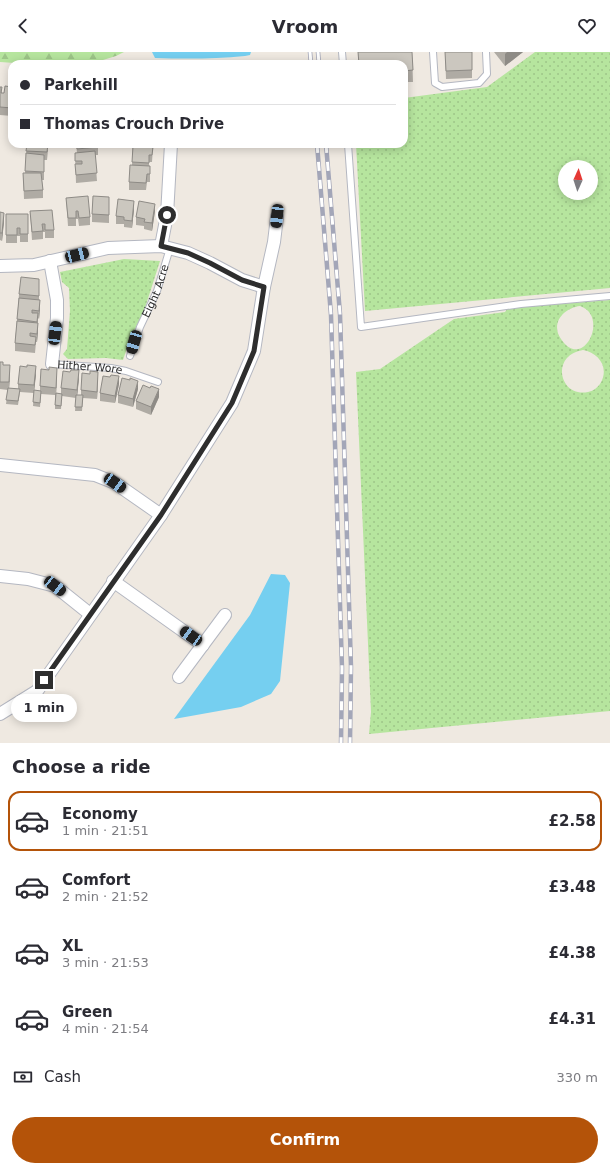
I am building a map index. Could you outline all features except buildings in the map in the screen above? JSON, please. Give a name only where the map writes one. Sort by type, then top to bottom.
[{"type":"street","points":[[165,247],[171,148]]},
{"type":"street","points":[[0,714],[37,691],[161,515],[232,403],[254,351],[264,287],[274,242],[277,216]]},
{"type":"street","name":"Eight Acre","points":[[0,266],[34,265],[108,248],[165,247],[188,253],[242,280],[264,287]]},
{"type":"street","name":"Hither Wore","points":[[50,262],[57,300],[57,318],[52,364]]},
{"type":"street","points":[[0,465],[95,475],[115,483],[161,515]]},
{"type":"street","points":[[0,576],[28,579],[55,586],[90,614]]},
{"type":"street","points":[[114,581],[203,645]]},
{"type":"street","points":[[179,677],[225,615]]},
{"type":"lane","points":[[433,52],[435,83],[442,87],[479,83],[487,74],[486,52]]},
{"type":"lane","points":[[348,148],[361,327],[521,304],[610,296]]},
{"type":"lane","name":"Eight Acre","points":[[130,356],[140,327],[157,291],[165,247]]},
{"type":"lane","name":"Hither Wore","points":[[52,364],[111,368],[126,371],[158,382]]},
{"type":"green space","points":[[0,52],[124,52],[103,60],[8,60],[8,63],[0,62]]},
{"type":"green space","points":[[535,52],[610,52],[610,288],[365,311],[356,148],[408,148],[408,97],[487,87]]},
{"type":"green space","points":[[124,259],[160,261],[144,311],[130,339],[123,360],[106,358],[68,359],[63,354],[67,349],[70,311],[69,288],[62,282],[60,272]]},
{"type":"green space","points":[[610,300],[610,711],[369,734],[371,712],[356,372],[380,369],[454,319],[505,312],[508,308]],"holes":[[[580,306],[589,312],[593,320],[593,330],[590,339],[585,346],[577,349],[569,347],[561,339],[557,327],[560,317],[564,313],[574,307]],[[583,350],[594,354],[598,358],[604,372],[600,384],[592,391],[588,392],[578,392],[570,389],[565,383],[562,375],[562,367],[566,360],[573,353]]]},
{"type":"water","points":[[152,52],[251,52],[250,55],[245,56],[189,59],[155,58]]},
{"type":"water","points":[[271,574],[285,575],[290,583],[280,681],[271,694],[241,707],[174,719],[250,615]]},
{"type":"railway","points":[[310,52],[311,60]]},
{"type":"railway","points":[[318,52],[319,60]]},
{"type":"railway","points":[[317,148],[331,315],[342,668],[341,743]]},
{"type":"railway","points":[[326,148],[340,314],[351,667],[350,743]]},
{"type":"route","points":[[44,680],[161,515],[192,467],[232,403],[254,351],[264,287],[242,280],[188,253],[161,246],[167,215]]}]
